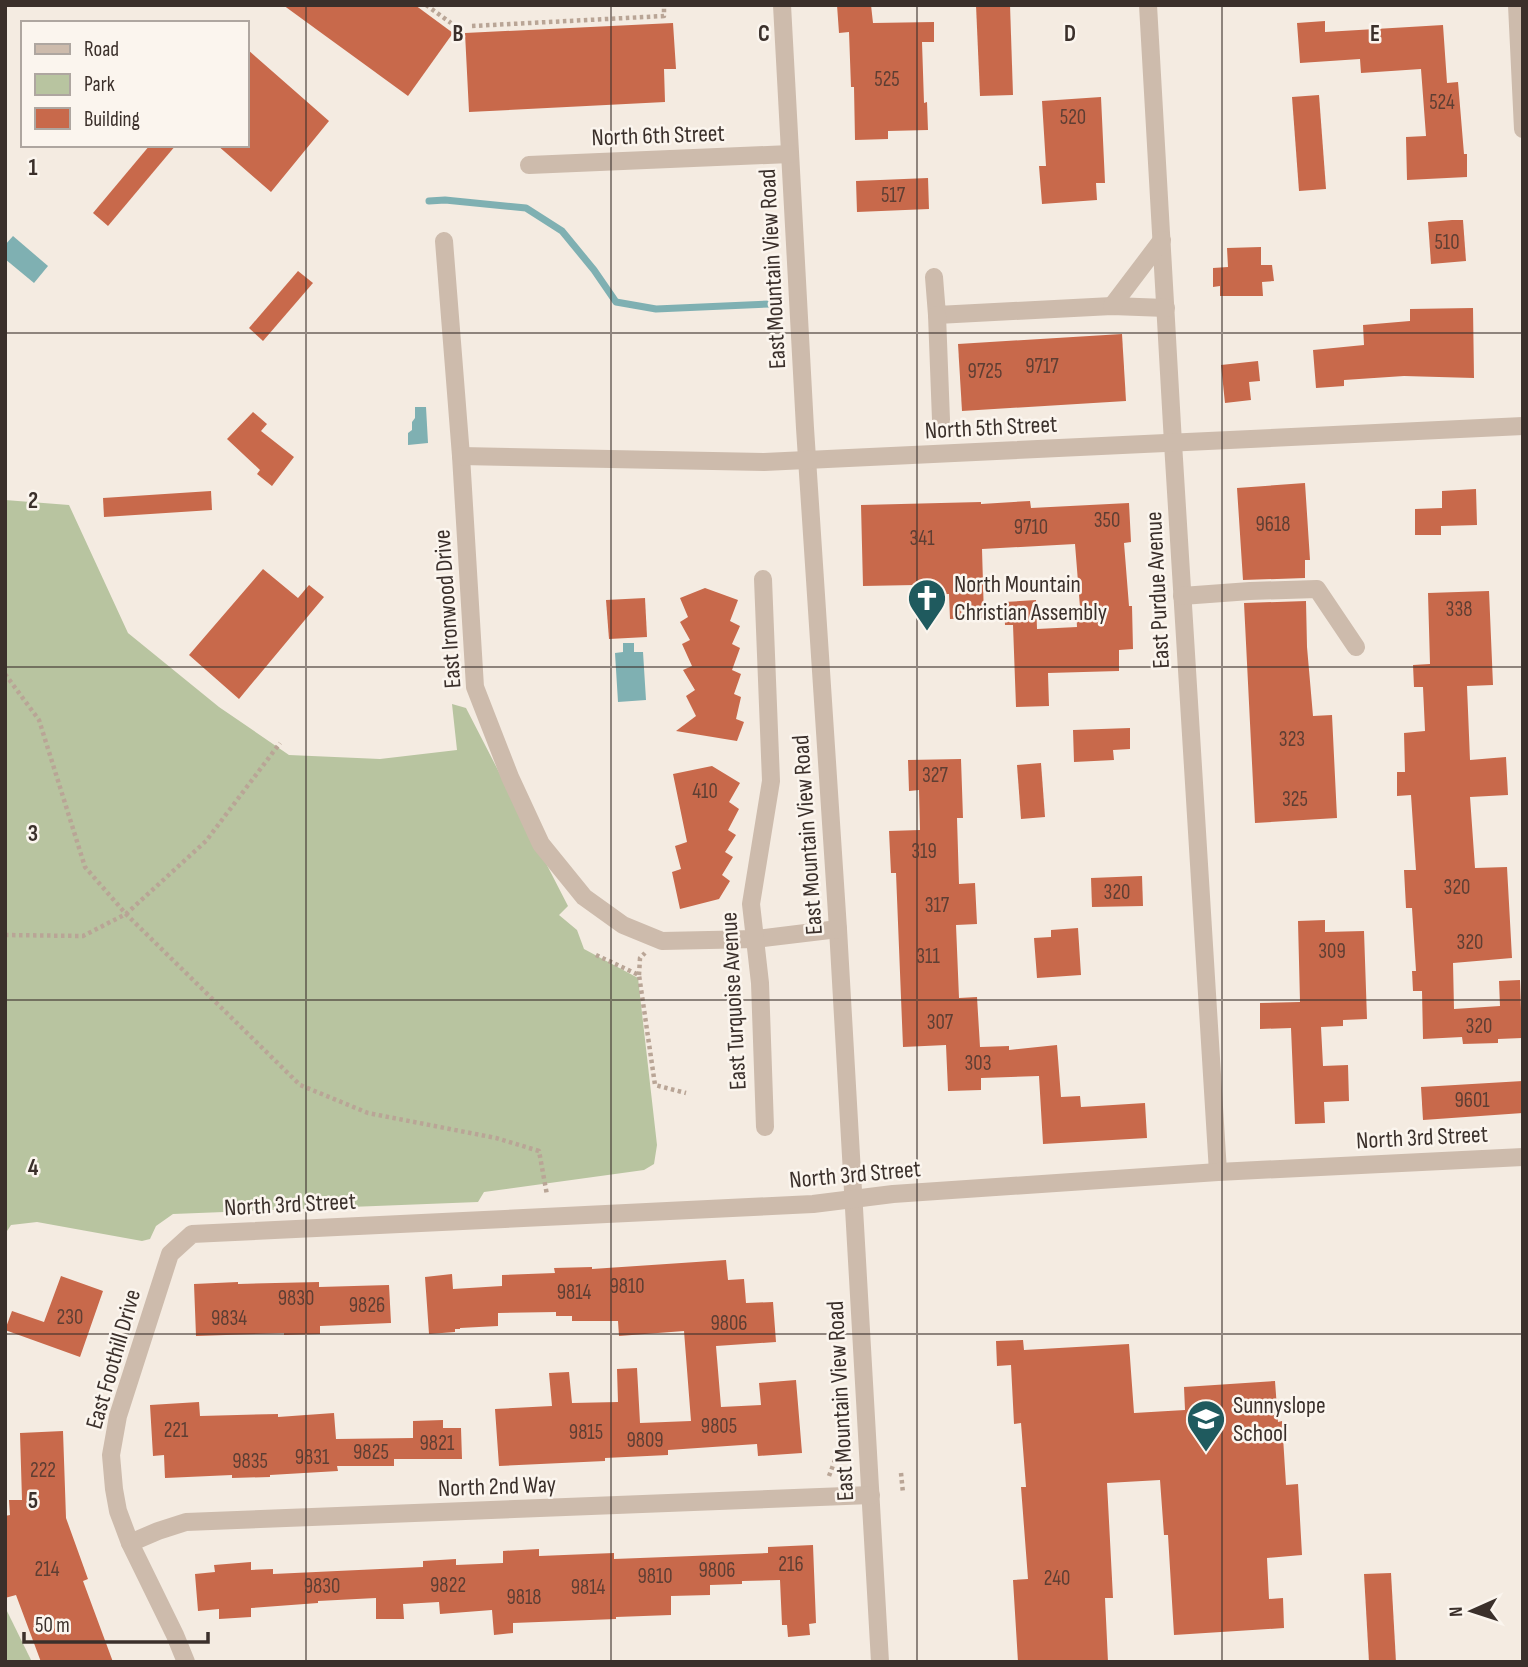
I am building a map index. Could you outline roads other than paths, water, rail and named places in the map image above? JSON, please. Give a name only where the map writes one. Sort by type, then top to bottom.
[{"type":"street","name":"East Mountain View Road","points":[[782,5],[880,1662]]},
{"type":"street","points":[[1517,5],[1523,129]]},
{"type":"street","name":"East Purdue Avenue","points":[[1153,6],[1173,443],[1218,1172]]},
{"type":"street","name":"North 6th Street","points":[[529,165],[790,154]]},
{"type":"street","points":[[1112,306],[1162,240]]},
{"type":"street","name":"East Ironwood Drive","points":[[444,242],[475,687],[510,777],[541,844],[584,897],[623,925],[662,941],[756,939],[838,929]]},
{"type":"street","points":[[934,277],[941,420]]},
{"type":"street","points":[[937,315],[1112,306],[1166,308]]},
{"type":"street","name":"North 5th Street","points":[[461,456],[764,462],[1523,426]]},
{"type":"street","name":"East Turquoise Avenue","points":[[763,579],[771,781],[751,904],[760,983],[765,1127]]},
{"type":"street","points":[[1182,596],[1317,589],[1356,647]]},
{"type":"street","name":"North 3rd Street","points":[[192,1234],[813,1204],[893,1194],[1218,1172],[1523,1157]]},
{"type":"street","name":"East Foothill Drive","points":[[186,1662],[130,1543],[118,1511],[111,1455],[118,1416],[170,1254],[192,1234]]},
{"type":"street","name":"North 2nd Way","points":[[130,1543],[186,1522],[871,1495]]},
{"type":"water","points":[[13,236],[48,266],[34,283],[5,259],[5,245]]},
{"type":"water","points":[[415,407],[426,407],[428,443],[408,445],[408,433],[412,430]]},
{"type":"water","points":[[623,643],[634,643],[634,652],[643,652],[646,700],[618,702],[615,653],[623,652]]},
{"type":"waterway","points":[[429,201],[445,200],[526,208],[562,231],[616,302],[656,309],[770,304]]},
{"type":"place","name":"North Mountain Christian Assembly","points":[[927,632]]},
{"type":"place","name":"Sunnyslope School","points":[[1206,1453]]}]
